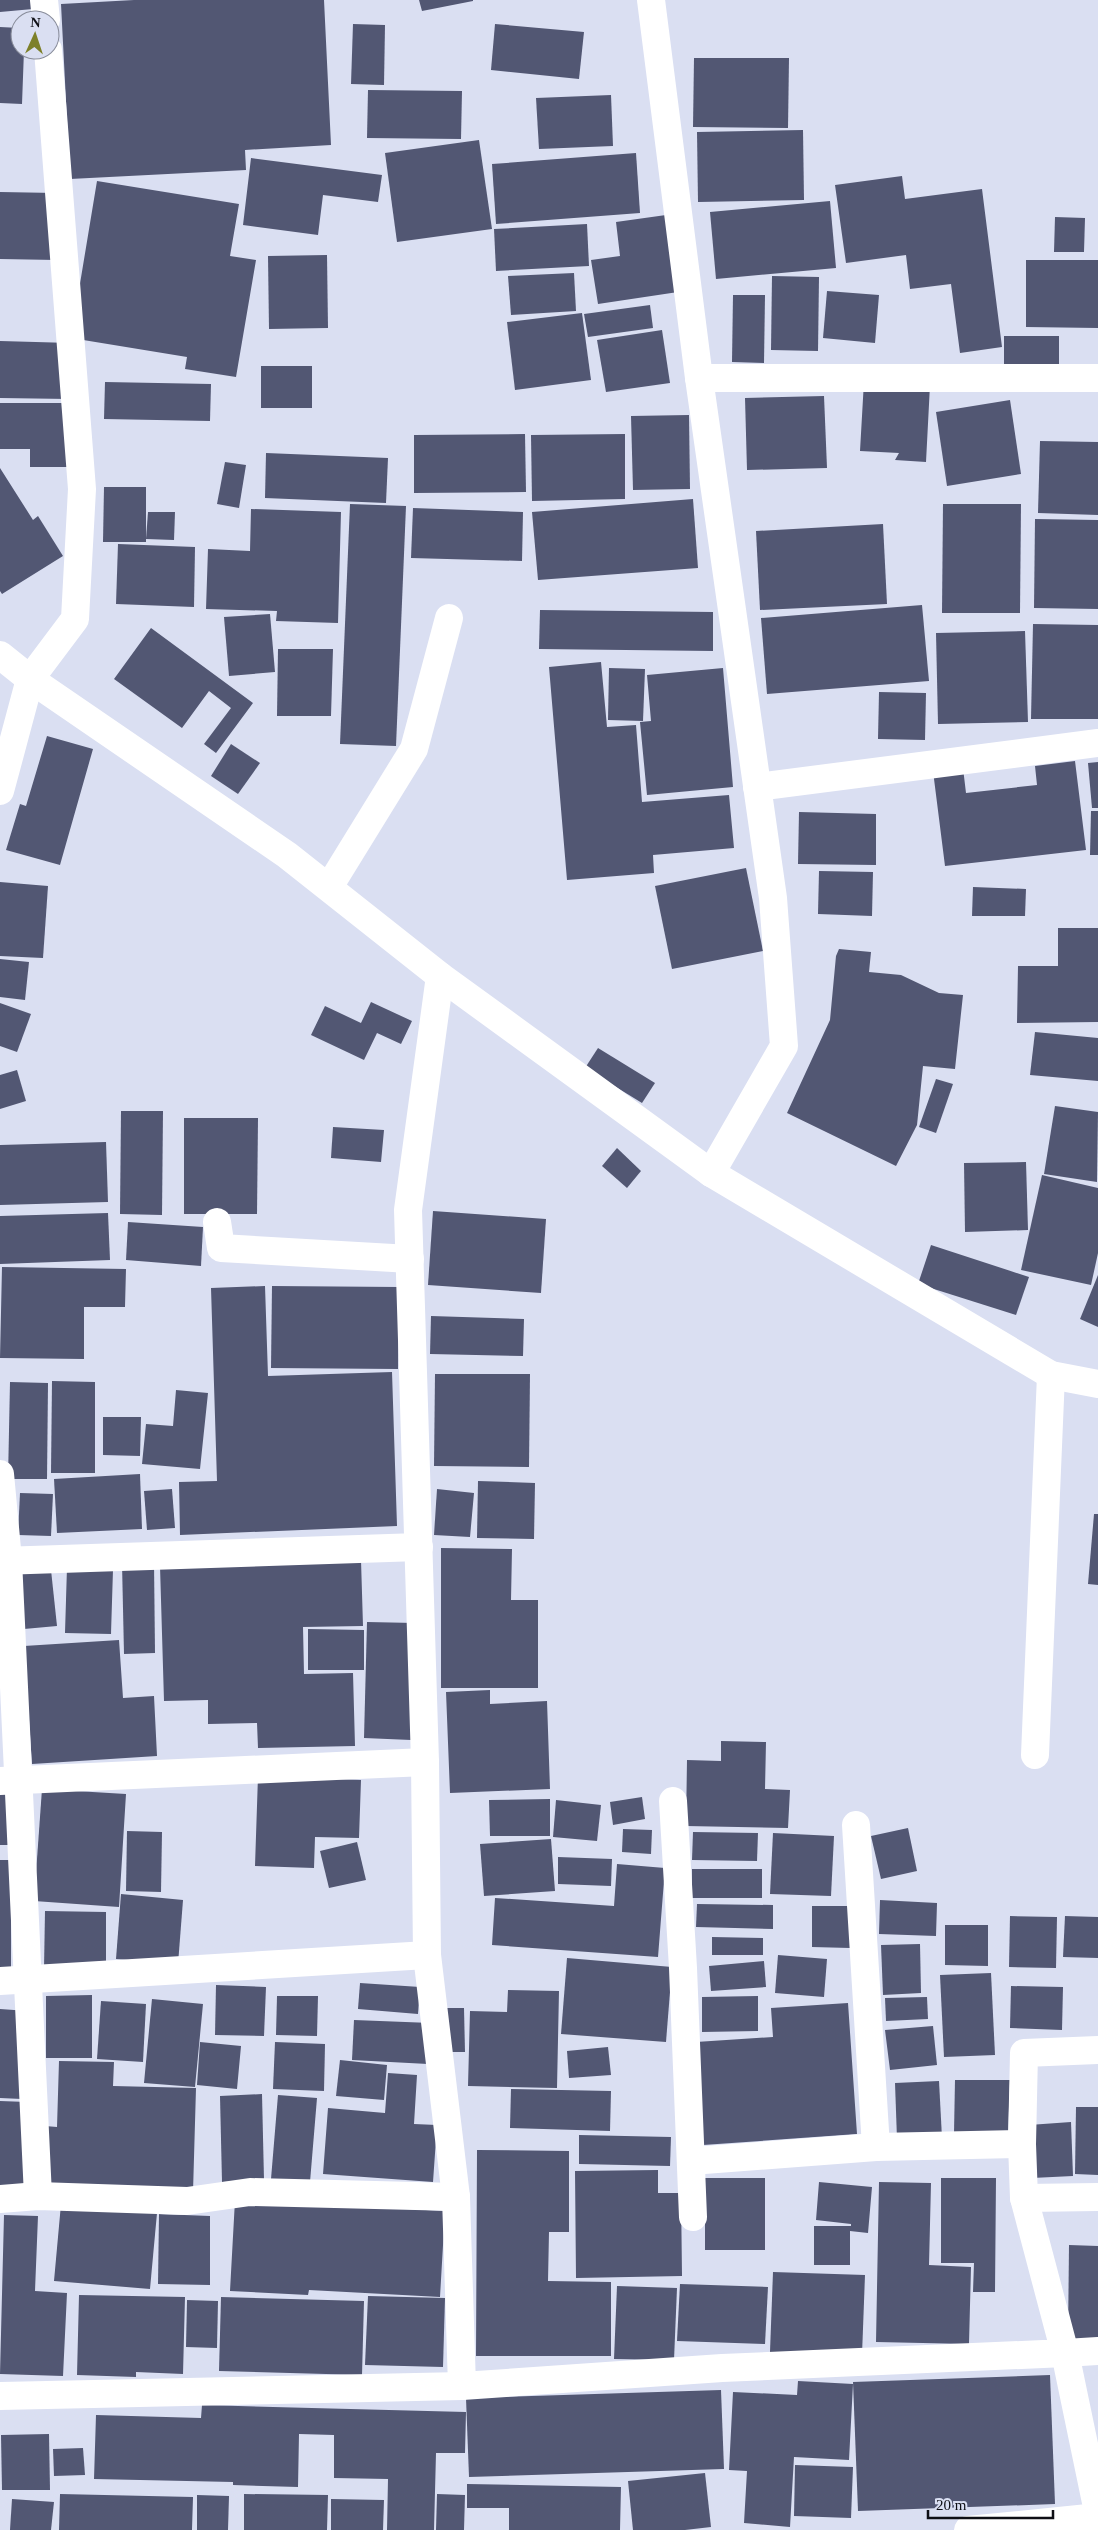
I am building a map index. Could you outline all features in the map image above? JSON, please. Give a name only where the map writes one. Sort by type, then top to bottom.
[{"type":"street","points":[[652,0],[699,378],[773,898],[784,1046],[711,1173]]},
{"type":"street","points":[[0,791],[30,678],[75,619],[82,489],[49,60]]},
{"type":"street","points":[[699,378],[1098,378]]},
{"type":"street","points":[[329,887],[414,749],[449,618]]},
{"type":"street","points":[[0,655],[30,678],[287,856],[329,887],[440,976],[711,1173],[1051,1375],[1098,1384]]},
{"type":"street","points":[[757,786],[1098,743]]},
{"type":"street","points":[[440,976],[408,1210],[425,1762],[427,1955],[456,2197],[462,2386]]},
{"type":"street","points":[[217,1222],[221,1248],[410,1259]]},
{"type":"street","points":[[1035,1755],[1051,1375]]},
{"type":"street","points":[[0,1474],[9,1781],[29,1978],[38,2196]]},
{"type":"street","points":[[4,1560],[419,1547]]},
{"type":"street","points":[[9,1781],[425,1762]]},
{"type":"street","points":[[673,1801],[684,1978],[693,2218]]},
{"type":"street","points":[[856,1825],[876,2147]]},
{"type":"street","points":[[0,1981],[427,1955]]},
{"type":"street","points":[[1098,2050],[1024,2053],[1022,2144],[1024,2198],[1065,2353],[1098,2512]]},
{"type":"street","points":[[691,2160],[876,2147],[1022,2144]]},
{"type":"street","points":[[0,2199],[38,2196],[187,2201],[250,2192],[456,2197]]},
{"type":"street","points":[[1024,2198],[1098,2197]]},
{"type":"street","points":[[0,2396],[462,2386],[722,2368],[1098,2351]]},
{"type":"street","points":[[968,2530],[1098,2517]]},
{"type":"building","points":[[0,0],[33,0],[33,9],[0,12]]},
{"type":"building","points":[[134,0],[324,0],[331,145],[245,150],[246,170],[70,179],[61,4]]},
{"type":"building","points":[[419,0],[473,0],[473,1],[422,11]]},
{"type":"building","points":[[353,24],[385,25],[384,85],[351,84]]},
{"type":"building","points":[[495,24],[584,32],[579,79],[491,70]]},
{"type":"building","points":[[0,27],[10,28],[10,60],[24,60],[22,104],[0,103]]},
{"type":"building","points":[[694,58],[789,58],[788,128],[693,127]]},
{"type":"building","points":[[368,90],[462,91],[461,139],[367,138]]},
{"type":"building","points":[[611,95],[613,146],[539,149],[536,98]]},
{"type":"building","points":[[803,130],[804,200],[698,202],[697,132]]},
{"type":"building","points":[[479,140],[492,229],[397,242],[385,153]]},
{"type":"building","points":[[636,153],[640,213],[496,224],[492,164]]},
{"type":"building","points":[[251,158],[382,175],[378,202],[323,195],[318,235],[243,225]]},
{"type":"building","points":[[902,176],[905,199],[982,189],[1002,347],[960,353],[951,284],[910,289],[906,255],[846,263],[835,185]]},
{"type":"building","points":[[97,181],[239,204],[230,256],[256,260],[236,377],[185,369],[187,357],[71,338]]},
{"type":"building","points":[[0,192],[56,193],[56,260],[0,259]]},
{"type":"building","points":[[830,201],[836,268],[716,279],[710,212]]},
{"type":"building","points":[[666,215],[678,292],[598,304],[591,260],[620,256],[616,222]]},
{"type":"building","points":[[1055,217],[1085,218],[1084,252],[1054,252]]},
{"type":"building","points":[[587,224],[589,266],[496,271],[494,229]]},
{"type":"building","points":[[327,255],[328,328],[269,329],[268,256]]},
{"type":"building","points":[[1026,260],[1098,260],[1098,328],[1026,327]]},
{"type":"building","points":[[574,273],[576,311],[511,315],[508,276]]},
{"type":"building","points":[[772,276],[819,277],[818,351],[771,350]]},
{"type":"building","points":[[827,291],[879,295],[875,343],[823,338]]},
{"type":"building","points":[[733,295],[765,295],[764,363],[732,362]]},
{"type":"building","points":[[650,305],[653,328],[588,337],[584,314]]},
{"type":"building","points":[[582,313],[591,380],[515,390],[507,322]]},
{"type":"building","points":[[662,330],[670,383],[606,392],[597,340]]},
{"type":"building","points":[[1004,336],[1059,336],[1059,368],[1004,367]]},
{"type":"building","points":[[0,341],[71,343],[69,399],[0,398]]},
{"type":"building","points":[[261,366],[312,366],[312,408],[261,408]]},
{"type":"building","points":[[864,381],[930,385],[926,462],[895,460],[899,453],[860,451]]},
{"type":"building","points":[[105,382],[211,384],[210,421],[104,419]]},
{"type":"building","points":[[824,396],[827,468],[747,470],[745,398]]},
{"type":"building","points":[[1010,400],[1021,474],[947,486],[936,412]]},
{"type":"building","points":[[0,403],[68,403],[68,467],[30,467],[30,449],[0,449]]},
{"type":"building","points":[[689,415],[690,489],[633,490],[631,416]]},
{"type":"building","points":[[525,434],[526,492],[414,493],[414,435]]},
{"type":"building","points":[[625,434],[625,499],[532,501],[531,435]]},
{"type":"building","points":[[1040,441],[1098,442],[1098,515],[1038,513]]},
{"type":"building","points":[[266,453],[388,458],[386,503],[265,498]]},
{"type":"building","points":[[225,462],[246,465],[239,508],[217,504]]},
{"type":"building","points":[[0,468],[33,520],[38,516],[63,556],[2,594],[0,591]]},
{"type":"building","points":[[104,487],[146,487],[146,542],[103,542]]},
{"type":"building","points":[[693,499],[698,568],[538,580],[532,512]]},
{"type":"building","points":[[350,504],[406,506],[396,746],[340,744]]},
{"type":"building","points":[[943,504],[1021,504],[1020,613],[942,613]]},
{"type":"building","points":[[413,508],[523,512],[522,561],[411,558]]},
{"type":"building","points":[[251,509],[341,512],[338,623],[276,621],[277,611],[206,609],[208,549],[250,551]]},
{"type":"building","points":[[148,512],[175,512],[174,540],[146,539]]},
{"type":"building","points":[[1035,519],[1098,520],[1098,609],[1034,608]]},
{"type":"building","points":[[883,524],[887,604],[760,610],[756,531]]},
{"type":"building","points":[[118,544],[195,547],[194,607],[116,604]]},
{"type":"building","points":[[922,605],[929,681],[767,694],[761,618]]},
{"type":"building","points":[[540,610],[713,612],[713,651],[539,649]]},
{"type":"building","points":[[270,614],[275,672],[229,676],[224,617]]},
{"type":"building","points":[[1033,624],[1098,625],[1098,719],[1031,719]]},
{"type":"building","points":[[151,628],[253,703],[216,753],[204,744],[231,708],[209,691],[182,728],[114,679]]},
{"type":"building","points":[[1025,631],[1028,722],[938,724],[936,633]]},
{"type":"building","points":[[278,649],[333,649],[331,716],[277,716]]},
{"type":"building","points":[[601,662],[607,727],[636,725],[642,802],[729,795],[734,848],[653,855],[654,873],[567,880],[549,667]]},
{"type":"building","points":[[609,668],[645,669],[643,721],[608,720]]},
{"type":"building","points":[[723,668],[733,787],[647,795],[640,722],[651,721],[647,675]]},
{"type":"building","points":[[879,692],[926,693],[925,740],[878,739]]},
{"type":"building","points":[[47,736],[93,749],[60,865],[6,850],[20,804],[26,806]]},
{"type":"building","points":[[231,744],[260,763],[238,794],[211,776]]},
{"type":"building","points":[[1075,761],[1086,850],[945,866],[933,771],[963,768],[966,793],[1037,785],[1035,766]]},
{"type":"building","points":[[1098,762],[1098,808],[1092,808],[1088,763]]},
{"type":"building","points":[[1091,811],[1098,811],[1098,855],[1090,855]]},
{"type":"building","points":[[799,812],[876,814],[876,865],[798,864]]},
{"type":"building","points":[[746,868],[763,951],[672,969],[655,886]]},
{"type":"building","points":[[819,871],[873,872],[872,916],[818,914]]},
{"type":"building","points":[[0,882],[48,886],[43,958],[0,956]]},
{"type":"building","points":[[973,887],[1026,889],[1025,916],[972,916]]},
{"type":"building","points":[[1058,928],[1098,928],[1098,1022],[1017,1023],[1018,966],[1058,966]]},
{"type":"building","points":[[839,949],[871,952],[869,972],[901,975],[939,993],[963,995],[955,1069],[923,1066],[917,1125],[896,1166],[787,1113],[830,1020],[836,956]]},
{"type":"building","points":[[0,959],[29,962],[25,1000],[0,997]]},
{"type":"building","points":[[371,1002],[412,1021],[401,1044],[377,1033],[364,1060],[311,1035],[325,1006],[361,1023]]},
{"type":"building","points":[[0,1003],[31,1014],[17,1052],[0,1046]]},
{"type":"building","points":[[1035,1032],[1098,1038],[1098,1081],[1030,1075]]},
{"type":"building","points":[[598,1048],[655,1083],[642,1103],[585,1068]]},
{"type":"building","points":[[17,1070],[26,1101],[0,1109],[0,1075]]},
{"type":"building","points":[[936,1079],[953,1084],[936,1133],[919,1127]]},
{"type":"building","points":[[1055,1106],[1098,1112],[1097,1182],[1044,1174]]},
{"type":"building","points":[[121,1111],[163,1111],[162,1215],[120,1214]]},
{"type":"building","points":[[184,1118],[258,1118],[257,1214],[184,1214]]},
{"type":"building","points":[[333,1127],[384,1130],[381,1162],[331,1158]]},
{"type":"building","points":[[106,1142],[108,1202],[0,1205],[0,1145]]},
{"type":"building","points":[[617,1148],[641,1171],[627,1188],[602,1166]]},
{"type":"building","points":[[1026,1162],[1028,1230],[965,1232],[964,1163]]},
{"type":"building","points":[[1042,1175],[1098,1188],[1098,1253],[1091,1285],[1021,1270]]},
{"type":"building","points":[[433,1211],[546,1219],[541,1293],[428,1285]]},
{"type":"building","points":[[108,1213],[110,1260],[0,1264],[0,1216]]},
{"type":"building","points":[[128,1222],[203,1227],[201,1266],[126,1260]]},
{"type":"building","points":[[931,1245],[1029,1277],[1016,1315],[918,1284]]},
{"type":"building","points":[[2,1267],[126,1269],[125,1307],[84,1307],[84,1359],[0,1358]]},
{"type":"building","points":[[1098,1275],[1098,1327],[1080,1319]]},
{"type":"building","points":[[265,1286],[268,1376],[392,1372],[397,1526],[180,1535],[179,1482],[217,1481],[211,1288]]},
{"type":"building","points":[[272,1286],[399,1287],[398,1369],[271,1368]]},
{"type":"building","points":[[431,1316],[524,1319],[523,1356],[430,1354]]},
{"type":"building","points":[[435,1374],[530,1374],[529,1467],[434,1466]]},
{"type":"building","points":[[52,1381],[95,1382],[95,1473],[51,1473]]},
{"type":"building","points":[[10,1382],[48,1383],[47,1479],[8,1479]]},
{"type":"building","points":[[176,1390],[208,1393],[200,1469],[142,1464],[146,1424],[173,1426]]},
{"type":"building","points":[[103,1417],[141,1417],[140,1456],[103,1455]]},
{"type":"building","points":[[140,1474],[142,1529],[57,1533],[54,1479]]},
{"type":"building","points":[[478,1481],[535,1483],[534,1539],[477,1538]]},
{"type":"building","points":[[172,1489],[175,1528],[147,1530],[144,1491]]},
{"type":"building","points":[[437,1489],[474,1493],[470,1537],[434,1535]]},
{"type":"building","points":[[20,1493],[53,1494],[51,1536],[18,1535]]},
{"type":"building","points":[[1094,1514],[1098,1514],[1098,1585],[1088,1584]]},
{"type":"building","points":[[441,1548],[512,1549],[511,1600],[538,1600],[538,1688],[441,1688]]},
{"type":"building","points":[[361,1560],[363,1626],[303,1627],[304,1674],[353,1673],[355,1746],[258,1748],[257,1723],[208,1724],[208,1700],[164,1701],[160,1566]]},
{"type":"building","points":[[154,1562],[155,1653],[124,1654],[122,1563]]},
{"type":"building","points":[[67,1567],[113,1569],[111,1634],[65,1633]]},
{"type":"building","points":[[51,1570],[57,1626],[24,1629],[18,1573]]},
{"type":"building","points":[[367,1622],[415,1623],[411,1740],[364,1738]]},
{"type":"building","points":[[308,1629],[364,1630],[364,1670],[308,1670]]},
{"type":"building","points":[[119,1640],[123,1698],[154,1696],[157,1756],[32,1764],[24,1646]]},
{"type":"building","points":[[490,1690],[490,1704],[547,1701],[550,1789],[450,1793],[446,1692]]},
{"type":"building","points":[[721,1741],[766,1742],[765,1789],[790,1790],[788,1828],[686,1826],[687,1760],[721,1761]]},
{"type":"building","points":[[258,1776],[361,1780],[359,1838],[315,1837],[314,1868],[255,1866]]},
{"type":"building","points":[[42,1789],[126,1794],[119,1907],[34,1901]]},
{"type":"building","points":[[0,1792],[12,1793],[12,1845],[0,1845]]},
{"type":"building","points":[[642,1797],[645,1819],[613,1825],[610,1802]]},
{"type":"building","points":[[550,1799],[550,1836],[490,1836],[489,1800]]},
{"type":"building","points":[[556,1800],[601,1805],[597,1841],[553,1837]]},
{"type":"building","points":[[908,1828],[917,1871],[881,1879],[871,1836]]},
{"type":"building","points":[[623,1829],[652,1830],[651,1854],[622,1852]]},
{"type":"building","points":[[127,1831],[162,1832],[161,1892],[126,1891]]},
{"type":"building","points":[[693,1832],[758,1833],[757,1861],[692,1860]]},
{"type":"building","points":[[773,1833],[834,1836],[831,1896],[770,1894]]},
{"type":"building","points":[[551,1839],[555,1891],[484,1896],[480,1844]]},
{"type":"building","points":[[357,1842],[366,1880],[329,1888],[320,1851]]},
{"type":"building","points":[[558,1857],[612,1859],[611,1886],[558,1884]]},
{"type":"building","points":[[0,1860],[11,1860],[11,1969],[0,1969]]},
{"type":"building","points":[[617,1864],[665,1868],[658,1957],[492,1945],[495,1898],[614,1906]]},
{"type":"building","points":[[692,1869],[762,1869],[762,1898],[692,1898]]},
{"type":"building","points":[[121,1894],[183,1900],[178,1964],[116,1959]]},
{"type":"building","points":[[880,1900],[937,1903],[936,1936],[879,1934]]},
{"type":"building","points":[[697,1904],[773,1905],[773,1929],[696,1927]]},
{"type":"building","points":[[812,1906],[850,1906],[850,1948],[812,1947]]},
{"type":"building","points":[[45,1911],[106,1912],[106,1970],[44,1969]]},
{"type":"building","points":[[1010,1916],[1057,1917],[1056,1968],[1009,1967]]},
{"type":"building","points":[[1065,1916],[1098,1917],[1098,1958],[1063,1957]]},
{"type":"building","points":[[945,1925],[988,1925],[988,1966],[945,1965]]},
{"type":"building","points":[[712,1937],[763,1938],[763,1955],[712,1955]]},
{"type":"building","points":[[920,1944],[921,1993],[883,1995],[881,1945]]},
{"type":"building","points":[[778,1955],[827,1959],[824,1997],[775,1993]]},
{"type":"building","points":[[567,1958],[672,1967],[666,2042],[561,2034]]},
{"type":"building","points":[[764,1961],[766,1987],[711,1991],[709,1966]]},
{"type":"building","points":[[991,1973],[995,2055],[944,2057],[940,1975]]},
{"type":"building","points":[[360,1983],[420,1987],[418,2014],[358,2009]]},
{"type":"building","points":[[216,1985],[266,1987],[264,2036],[215,2035]]},
{"type":"building","points":[[1011,1986],[1063,1987],[1062,2030],[1010,2028]]},
{"type":"building","points":[[508,1990],[559,1991],[557,2088],[468,2086],[470,2011],[507,2012]]},
{"type":"building","points":[[92,1995],[92,2058],[46,2058],[46,1996]]},
{"type":"building","points":[[277,1996],[318,1996],[317,2036],[276,2035]]},
{"type":"building","points":[[758,1996],[758,2031],[702,2032],[702,1997]]},
{"type":"building","points":[[927,1997],[928,2019],[886,2021],[885,1998]]},
{"type":"building","points":[[152,1999],[203,2004],[195,2087],[144,2083]]},
{"type":"building","points":[[101,2001],[146,2004],[143,2062],[97,2059]]},
{"type":"building","points":[[848,2003],[857,2134],[703,2145],[696,2042],[773,2037],[771,2008]]},
{"type":"building","points":[[444,2008],[464,2008],[465,2052],[445,2052]]},
{"type":"building","points":[[0,2009],[28,2011],[22,2099],[0,2098]]},
{"type":"building","points":[[354,2020],[431,2023],[428,2064],[352,2060]]},
{"type":"building","points":[[933,2026],[937,2065],[890,2070],[885,2030]]},
{"type":"building","points":[[200,2042],[241,2046],[237,2089],[197,2085]]},
{"type":"building","points":[[275,2042],[325,2044],[324,2091],[273,2089]]},
{"type":"building","points":[[608,2047],[611,2075],[569,2078],[567,2051]]},
{"type":"building","points":[[340,2060],[387,2065],[384,2100],[336,2096]]},
{"type":"building","points":[[59,2061],[114,2062],[113,2086],[196,2088],[193,2192],[43,2188],[45,2126],[57,2127]]},
{"type":"building","points":[[388,2073],[417,2075],[414,2124],[437,2125],[433,2182],[323,2174],[328,2108],[385,2113]]},
{"type":"building","points":[[955,2080],[1010,2080],[1008,2134],[954,2133]]},
{"type":"building","points":[[939,2081],[942,2138],[897,2139],[895,2083]]},
{"type":"building","points":[[511,2089],[611,2091],[610,2131],[510,2128]]},
{"type":"building","points":[[262,2094],[264,2180],[222,2182],[220,2096]]},
{"type":"building","points":[[278,2095],[317,2098],[310,2182],[271,2179]]},
{"type":"building","points":[[0,2101],[27,2102],[24,2190],[0,2189]]},
{"type":"building","points":[[1076,2107],[1098,2107],[1098,2175],[1075,2174]]},
{"type":"building","points":[[1071,2122],[1073,2176],[1032,2178],[1029,2125]]},
{"type":"building","points":[[579,2135],[671,2137],[670,2166],[579,2164]]},
{"type":"building","points":[[477,2150],[569,2151],[569,2232],[549,2232],[548,2281],[611,2282],[611,2356],[476,2356]]},
{"type":"building","points":[[658,2170],[658,2193],[681,2193],[682,2276],[576,2278],[575,2171]]},
{"type":"building","points":[[705,2178],[765,2178],[765,2250],[705,2250]]},
{"type":"building","points":[[941,2178],[996,2178],[995,2292],[973,2292],[974,2263],[941,2263]]},
{"type":"building","points":[[819,2182],[872,2187],[868,2233],[850,2231],[850,2265],[814,2265],[814,2226],[851,2226],[851,2224],[816,2220]]},
{"type":"building","points":[[879,2182],[931,2183],[929,2265],[971,2267],[969,2344],[876,2342]]},
{"type":"building","points":[[235,2200],[445,2211],[440,2297],[309,2290],[308,2295],[230,2291]]},
{"type":"building","points":[[61,2204],[157,2213],[150,2289],[54,2281]]},
{"type":"building","points":[[159,2214],[210,2216],[210,2285],[158,2284]]},
{"type":"building","points":[[4,2215],[38,2216],[35,2291],[67,2293],[63,2376],[0,2374]]},
{"type":"building","points":[[1069,2245],[1098,2246],[1098,2339],[1068,2339]]},
{"type":"building","points":[[773,2272],[865,2275],[862,2355],[770,2352]]},
{"type":"building","points":[[680,2284],[768,2287],[765,2344],[677,2341]]},
{"type":"building","points":[[617,2286],[677,2288],[674,2360],[614,2359]]},
{"type":"building","points":[[79,2295],[185,2297],[183,2374],[136,2372],[136,2377],[77,2375]]},
{"type":"building","points":[[368,2296],[445,2298],[443,2367],[365,2365]]},
{"type":"building","points":[[221,2297],[364,2301],[362,2375],[219,2371]]},
{"type":"building","points":[[187,2300],[218,2301],[217,2348],[186,2347]]},
{"type":"building","points":[[1050,2375],[1055,2504],[858,2511],[853,2382]]},
{"type":"building","points":[[798,2381],[853,2384],[849,2460],[794,2457],[790,2527],[744,2523],[747,2471],[729,2470],[733,2392],[797,2395]]},
{"type":"building","points":[[721,2390],[724,2469],[469,2477],[466,2398]]},
{"type":"building","points":[[202,2405],[466,2412],[465,2453],[436,2453],[434,2530],[387,2530],[388,2479],[334,2478],[334,2435],[299,2434],[298,2487],[233,2485],[233,2482],[94,2479],[96,2415],[201,2418]]},
{"type":"building","points":[[49,2434],[50,2490],[2,2490],[1,2435]]},
{"type":"building","points":[[83,2448],[85,2475],[54,2476],[53,2449]]},
{"type":"building","points":[[795,2465],[853,2467],[851,2518],[794,2516]]},
{"type":"building","points":[[705,2473],[711,2527],[685,2530],[633,2530],[628,2481]]},
{"type":"building","points":[[467,2484],[621,2487],[620,2530],[509,2530],[509,2508],[467,2508]]},
{"type":"building","points":[[60,2494],[193,2497],[192,2530],[59,2530]]},
{"type":"building","points":[[244,2494],[328,2495],[327,2530],[244,2530]]},
{"type":"building","points":[[437,2494],[465,2495],[464,2530],[436,2530]]},
{"type":"building","points":[[197,2495],[229,2496],[228,2530],[197,2530]]},
{"type":"building","points":[[12,2499],[54,2502],[51,2530],[10,2530]]},
{"type":"building","points":[[331,2499],[384,2500],[383,2530],[331,2530]]}]
